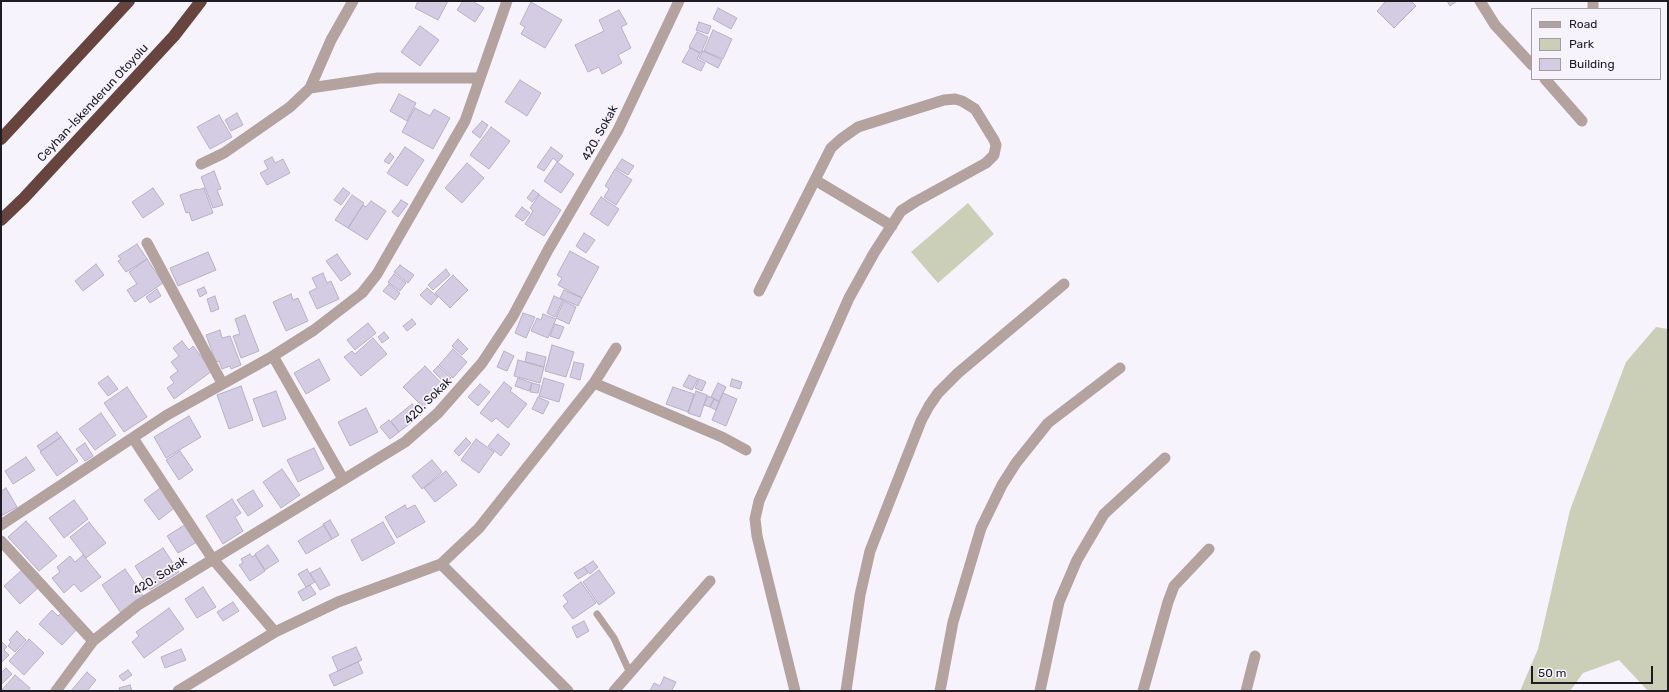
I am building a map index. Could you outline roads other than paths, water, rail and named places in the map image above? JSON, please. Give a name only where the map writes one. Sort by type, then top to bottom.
[{"type":"highway","points":[[1,139],[129,1]]},
{"type":"highway","name":"Ceyhan-İskenderun Otoyolu","points":[[1,220],[24,198],[174,36],[201,1]]},
{"type":"street","points":[[201,164],[224,153],[260,128],[290,107],[310,88],[331,40],[353,1]]},
{"type":"street","points":[[1,525],[167,415],[222,383],[273,356],[314,330],[362,293],[378,274],[465,121],[506,1]]},
{"type":"street","name":"420. Sokak","points":[[56,691],[93,641],[138,605],[212,558],[405,442],[438,413],[482,363],[513,316],[548,250],[618,130],[679,1]]},
{"type":"street","points":[[1480,1],[1495,25],[1531,64]]},
{"type":"street","points":[[310,88],[378,78],[480,78]]},
{"type":"street","points":[[1546,80],[1582,122]]},
{"type":"street","points":[[759,291],[831,148],[858,128],[944,100],[955,99],[969,104],[975,109],[994,140],[996,145],[994,155],[986,163],[901,211],[849,298],[759,501],[756,519],[757,536],[795,691]]},
{"type":"street","points":[[815,180],[892,226]]},
{"type":"street","points":[[147,243],[222,383]]},
{"type":"street","points":[[846,691],[860,595],[870,551],[921,421],[929,406],[938,393],[958,373],[1064,284]]},
{"type":"street","points":[[178,691],[275,632],[338,602],[441,564],[479,528],[594,383],[616,348]]},
{"type":"street","points":[[273,356],[343,479]]},
{"type":"street","points":[[940,691],[953,622],[981,528],[1002,486],[1016,463],[1048,423],[1120,368]]},
{"type":"street","points":[[594,383],[722,437],[746,450]]},
{"type":"street","points":[[133,438],[212,558],[275,632]]},
{"type":"street","points":[[1040,691],[1059,602],[1077,560],[1104,514],[1165,458]]},
{"type":"street","points":[[1,541],[93,641]]},
{"type":"street","points":[[1143,691],[1168,602],[1174,586],[1209,549]]},
{"type":"street","points":[[441,564],[568,691]]},
{"type":"street","points":[[614,691],[710,581]]},
{"type":"street","points":[[1246,691],[1255,656]]},
{"type":"lane","points":[[597,614],[614,638],[630,673]]}]
